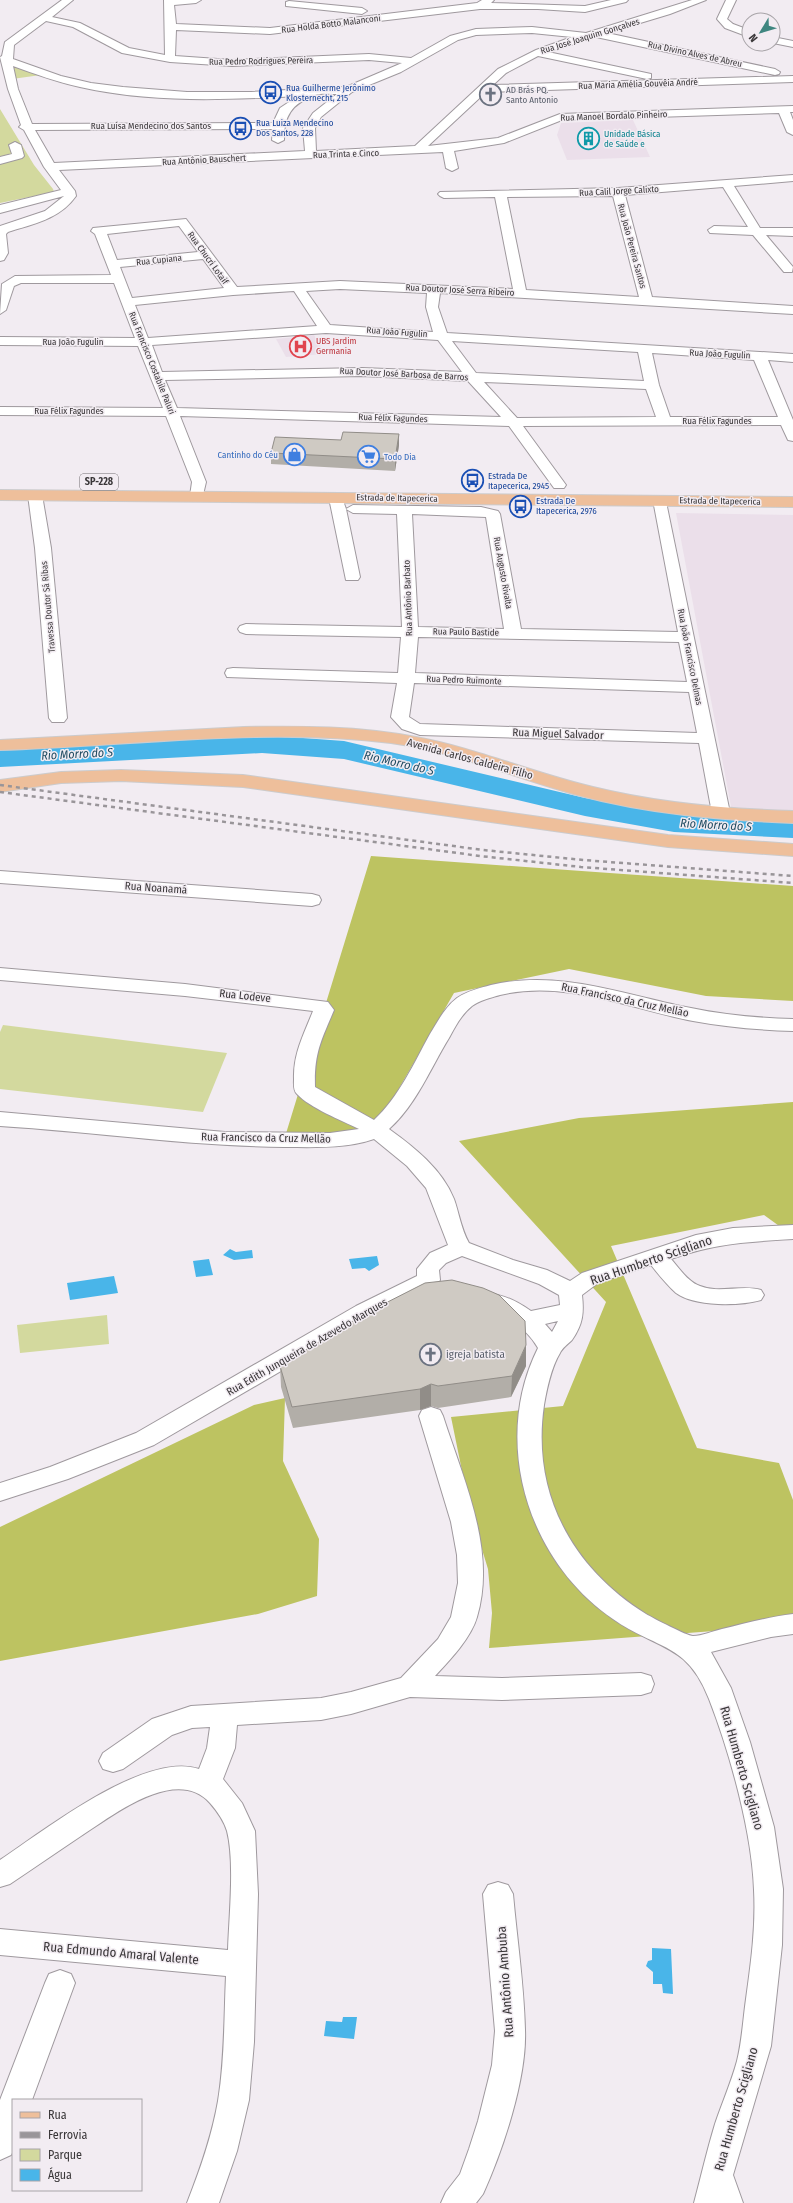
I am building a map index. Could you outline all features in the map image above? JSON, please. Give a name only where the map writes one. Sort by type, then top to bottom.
[{"type":"main road","name":"Estrada de Itapecerica","points":[[0,482],[198,489],[336,498],[656,489]]},
{"type":"main road","name":"Estrada de Itapecerica","points":[[0,494],[35,495],[198,489],[559,485],[656,489],[793,502]]},
{"type":"main road","points":[[0,494],[64,490],[198,489]]},
{"type":"main road","name":"Avenida Carlos Caldeira Filho","points":[[0,745],[61,744],[235,732],[289,731],[350,734],[393,739],[429,746],[593,793],[648,805],[721,813],[793,817]]},
{"type":"main road","points":[[0,786],[53,777],[108,774],[173,775],[243,781],[668,841],[793,850]]},
{"type":"street","points":[[68,0],[9,44],[5,50],[2,82],[25,126],[50,167],[70,194]]},
{"type":"street","points":[[170,59],[171,27],[169,2],[196,0]]},
{"type":"street","name":"Rua Holda Botto Malanconi","points":[[171,27],[270,31],[480,6],[489,0]]},
{"type":"street","points":[[558,7],[568,0]]},
{"type":"street","points":[[480,6],[591,9],[623,0]]},
{"type":"street","name":"Rua José Joaquim Gonçalves","points":[[416,150],[502,71],[538,52],[646,19],[701,0]]},
{"type":"street","points":[[731,0],[722,20],[729,26],[741,31]]},
{"type":"street","points":[[289,4],[401,15]]},
{"type":"street","name":"Rua Pedro Rodrigues Pereira","points":[[44,18],[76,25],[126,51],[170,59],[232,63],[369,57],[414,60]]},
{"type":"street","name":"Rua Divino Alves de Abreu","points":[[348,90],[383,77],[454,38],[476,32],[532,30],[591,35],[793,77]]},
{"type":"street","points":[[781,42],[793,44]]},
{"type":"street","points":[[538,52],[679,83]]},
{"type":"street","points":[[4,59],[52,77],[90,86],[169,95],[221,96],[348,90]]},
{"type":"street","points":[[2,82],[52,77]]},
{"type":"street","name":"Rua Maria Amélia Gouvêia André","points":[[483,89],[679,83],[793,77]]},
{"type":"street","points":[[560,117],[586,86]]},
{"type":"street","points":[[311,155],[309,128],[312,121],[348,90]]},
{"type":"street","points":[[276,157],[280,115],[286,108],[312,92]]},
{"type":"street","points":[[788,110],[790,127]]},
{"type":"street","name":"Rua Manoel Bordalo Pinheiro","points":[[416,150],[500,142],[560,117],[788,110]]},
{"type":"street","name":"Rua Luísa Mendecino dos Santos","points":[[25,126],[278,126]]},
{"type":"street","points":[[0,161],[18,156],[15,145]]},
{"type":"street","points":[[448,148],[452,168]]},
{"type":"street","name":"Rua Trinta e Cinco","points":[[276,157],[416,150]]},
{"type":"street","name":"Rua Antônio Bauschert","points":[[50,167],[276,157]]},
{"type":"street","name":"Rua Calil Jorge Calixto","points":[[444,194],[618,192],[793,178]]},
{"type":"street","points":[[727,184],[756,231],[788,269]]},
{"type":"street","name":"Rua João Pereira Santos","points":[[618,192],[646,300]]},
{"type":"street","points":[[500,193],[520,293]]},
{"type":"street","points":[[0,209],[70,194]]},
{"type":"street","points":[[0,257],[2,253],[0,233],[2,229],[51,212],[66,203],[70,194]]},
{"type":"street","name":"Rua Francisco Costabile Paluri","points":[[183,224],[174,222],[97,231],[100,232],[157,376],[198,489]]},
{"type":"street","name":"Rua Chucri Lotaif","points":[[183,224],[233,292]]},
{"type":"street","points":[[714,230],[793,232]]},
{"type":"street","name":"Rua Cupiana","points":[[112,264],[205,255]]},
{"type":"street","points":[[0,310],[8,284],[27,278],[118,279]]},
{"type":"street","name":"Rua Doutor José Serra Ribeiro","points":[[128,302],[297,287],[340,286],[434,288],[793,310]]},
{"type":"street","points":[[297,287],[326,329]]},
{"type":"street","points":[[434,288],[432,307],[440,335],[473,378],[513,422],[559,485]]},
{"type":"street","name":"Rua João Fugulin","points":[[0,341],[143,342],[326,329],[793,358]]},
{"type":"street","points":[[644,349],[652,385],[664,421]]},
{"type":"street","points":[[759,356],[793,437]]},
{"type":"street","name":"Rua Doutor José Barbosa de Barros","points":[[157,376],[335,371],[652,385]]},
{"type":"street","name":"Rua Félix Fagundes","points":[[0,411],[171,412],[513,422],[786,421]]},
{"type":"street","name":"Rua João Francisco Delmas","points":[[656,489],[721,813]]},
{"type":"street","name":"Travessa Doutor Sá Ribas","points":[[35,495],[43,548],[58,718]]},
{"type":"street","points":[[336,498],[352,577]]},
{"type":"street","points":[[354,509],[404,510]]},
{"type":"street","name":"Rua Augusto Rivalta","points":[[404,510],[481,511],[493,514],[513,632]]},
{"type":"street","name":"Rua Antônio Barbato","points":[[404,510],[410,631],[406,678],[400,717],[405,725],[411,728]]},
{"type":"street","name":"Rua Paulo Bastide","points":[[246,629],[513,632],[686,637]]},
{"type":"street","name":"Rua Pedro Ruimonte","points":[[233,673],[696,687]]},
{"type":"street","name":"Rua Miguel Salvador","points":[[411,728],[446,731],[706,738]]},
{"type":"street","name":"Rua Noanamá","points":[[0,877],[312,900]]},
{"type":"street","points":[[0,893],[29,879]]},
{"type":"street","name":"Rua Lodeve","points":[[0,974],[185,990],[319,1005],[324,1010],[306,1051],[304,1065],[305,1090],[321,1102],[375,1130]]},
{"type":"street","name":"Rua Francisco da Cruz Mellão","points":[[0,1119],[207,1138],[276,1141],[336,1140],[358,1136],[375,1130],[385,1120],[405,1094],[455,1010],[471,998],[506,988],[549,984],[574,986],[715,1019],[793,1025]]},
{"type":"street","points":[[375,1130],[422,1170],[436,1185],[446,1208],[455,1240],[461,1248],[504,1264],[544,1275],[560,1284],[572,1301],[528,1320]]},
{"type":"street","name":"Rua Humberto Scigliano","points":[[718,2194],[727,2136],[753,2055],[765,1970],[769,1925],[768,1897],[765,1855],[754,1802],[730,1720],[711,1675],[700,1657],[689,1647],[639,1622],[616,1608],[588,1584],[563,1550],[546,1518],[535,1486],[530,1450],[532,1403],[550,1347],[567,1330],[571,1321],[572,1301],[590,1278],[720,1237],[748,1233],[793,1232]]},
{"type":"street","points":[[461,1248],[438,1258],[428,1269],[449,1287],[505,1306],[528,1320],[542,1335],[550,1347]]},
{"type":"street","points":[[656,1256],[686,1289],[696,1294],[709,1296],[752,1295]]},
{"type":"street","name":"Rua Edith Junqueira de Azevedo Marques","points":[[0,1492],[59,1473],[145,1439],[364,1312],[449,1287]]},
{"type":"street","points":[[410,1686],[447,1646],[464,1618],[471,1583],[470,1555],[464,1522],[431,1416]]},
{"type":"street","points":[[689,1647],[771,1627],[793,1624]]},
{"type":"street","points":[[113,1762],[162,1727],[191,1717],[321,1709],[351,1703],[410,1686],[502,1689],[641,1684]]},
{"type":"street","points":[[207,1784],[221,1748],[225,1714]]},
{"type":"street","points":[[0,1875],[115,1799],[131,1791],[170,1778],[188,1778],[207,1784],[227,1802],[236,1817],[241,1832],[244,1902],[239,2068],[230,2120],[216,2171],[203,2203]]},
{"type":"street","name":"Rua Antônio Ambuba","points":[[457,2203],[472,2183],[485,2149],[494,2121],[507,2065],[510,2030],[498,1894]]},
{"type":"street","name":"Rua Edmundo Amaral Valente","points":[[0,1942],[242,1964]]},
{"type":"street","points":[[16,2099],[60,1983]]},
{"type":"street","points":[[0,2145],[12,2112]]},
{"type":"shaded area","points":[[633,120],[650,157],[567,160],[557,135],[561,123]]},
{"type":"shaded area","name":"UBS Jardim Germania","points":[[314,335],[325,354],[286,357],[276,339]]},
{"type":"shaded area","points":[[676,513],[793,515],[793,813],[732,812]]},
{"type":"green space","points":[[8,64],[41,75],[12,79]]},
{"type":"green space","points":[[0,109],[34,165],[54,192],[0,203]]},
{"type":"green space","points":[[371,856],[793,886],[793,1001],[706,996],[569,969],[454,993],[375,1130],[284,1140]]},
{"type":"green space","points":[[3,1025],[227,1053],[203,1112],[0,1089],[0,1032]]},
{"type":"green space","points":[[793,1102],[793,1236],[764,1215],[611,1246],[697,1448],[779,1463],[793,1500],[793,1625],[489,1648],[492,1613],[488,1569],[470,1510],[451,1417],[563,1406],[606,1302],[459,1141],[579,1118]]},
{"type":"green space","points":[[107,1315],[109,1344],[20,1353],[17,1325]]},
{"type":"green space","points":[[285,1398],[283,1461],[319,1539],[317,1596],[258,1614],[0,1661],[0,1527],[254,1405]]},
{"type":"water","points":[[230,1249],[236,1252],[252,1250],[253,1258],[234,1260],[223,1255]]},
{"type":"water","points":[[377,1256],[379,1265],[369,1271],[365,1268],[352,1269],[349,1259]]},
{"type":"water","points":[[209,1259],[213,1275],[196,1277],[193,1261]]},
{"type":"water","points":[[114,1276],[118,1293],[70,1300],[67,1283]]},
{"type":"water","points":[[652,1948],[671,1949],[673,1994],[663,1993],[662,1984],[653,1984],[653,1972],[646,1966],[648,1961],[652,1960]]},
{"type":"water","points":[[343,2017],[357,2017],[354,2039],[324,2036],[326,2021],[342,2022]]},
{"type":"building","points":[[343,432],[399,434],[395,459],[271,453],[275,437],[341,440]]},
{"type":"building","name":"igreja batista","points":[[452,1280],[483,1288],[499,1295],[525,1321],[526,1345],[512,1376],[438,1386],[431,1384],[420,1389],[292,1407],[280,1366],[366,1313],[425,1283]]},
{"type":"waterway","name":"Rio Morro do S","points":[[0,758],[262,744],[344,750],[585,807],[674,823],[793,829]]},
{"type":"railway","points":[[0,785],[483,850],[583,860],[793,876]]},
{"type":"railway","points":[[0,792],[480,856],[581,867],[793,883]]},
{"type":"place","name":"Rua Guilherme Jerônimo Klosternecht, 215","points":[[271,93]]},
{"type":"place","name":"AD Brás PQ. Santo Antonio","points":[[491,95]]},
{"type":"place","name":"Rua Luiza Mendecino Dos Santos, 228","points":[[240,128]]},
{"type":"place","name":"Unidade Básica de Saúde e","points":[[589,139]]},
{"type":"place","name":"UBS Jardim Germania","points":[[300,346]]},
{"type":"place","name":"Cantinho do Céu","points":[[294,455]]},
{"type":"place","name":"Todo Dia","points":[[369,457]]},
{"type":"place","name":"Estrada De Itapecerica, 2945","points":[[472,481]]},
{"type":"place","name":"Estrada De Itapecerica, 2976","points":[[521,506]]},
{"type":"place","name":"igreja batista","points":[[430,1354]]}]
